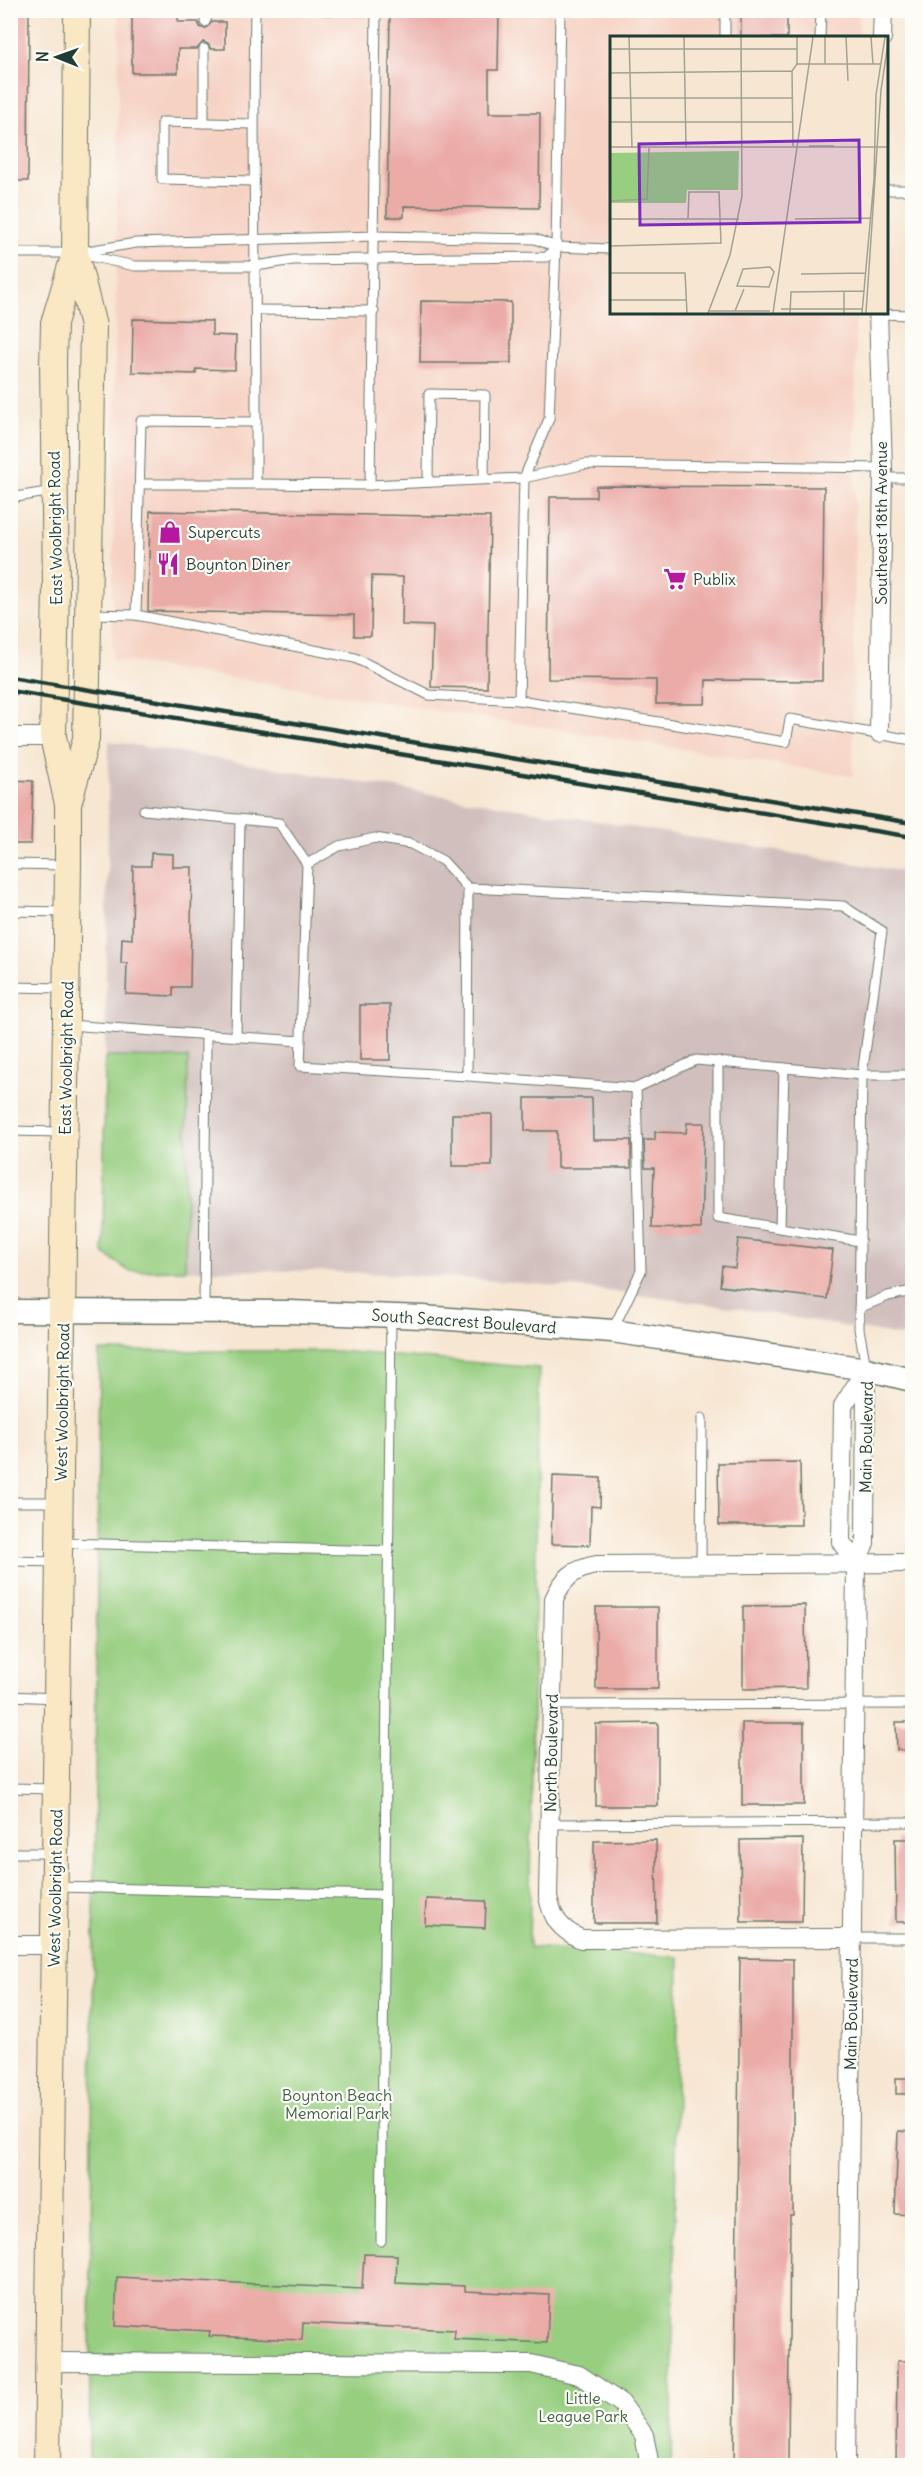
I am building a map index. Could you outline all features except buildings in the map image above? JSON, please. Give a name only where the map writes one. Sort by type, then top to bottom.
[{"type":"main road","name":"East Woolbright Road","points":[[63,1311],[69,804],[86,739],[93,326],[75,253],[77,10]]},
{"type":"main road","name":"East Woolbright Road","points":[[69,804],[53,737],[54,323],[75,253]]},
{"type":"main road","name":"West Woolbright Road","points":[[47,2466],[63,1311]]},
{"type":"street","points":[[882,36],[883,10]]},
{"type":"street","name":"Southeast 18th Avenue","points":[[878,314],[883,473],[879,733]]},
{"type":"street","points":[[10,737],[53,737]]},
{"type":"street","name":"South Seacrest Boulevard","points":[[10,1311],[391,1316],[612,1331],[866,1369],[912,1380]]},
{"type":"street","name":"Main Boulevard","points":[[846,2466],[856,1563],[841,1542],[843,1406],[866,1369]]},
{"type":"street","name":"North Boulevard","points":[[851,1938],[581,1939],[568,1933],[557,1923],[550,1911],[548,1896],[554,1599],[560,1585],[569,1575],[582,1568],[596,1565],[912,1563]]},
{"type":"street","points":[[10,1945],[54,1945]]},
{"type":"street","points":[[49,2362],[531,2364],[579,2375],[621,2403],[644,2434],[650,2466]]},
{"type":"lane","points":[[205,22],[210,10]]},
{"type":"lane","points":[[255,10],[253,241],[256,266],[256,484]]},
{"type":"lane","points":[[324,10],[376,11],[375,261],[370,485]]},
{"type":"lane","points":[[519,700],[524,478],[549,419],[556,248],[560,10]]},
{"type":"lane","points":[[724,10],[724,36]]},
{"type":"lane","points":[[820,36],[821,10]]},
{"type":"lane","points":[[204,49],[204,123]]},
{"type":"lane","points":[[253,124],[162,122],[162,179],[253,181]]},
{"type":"lane","points":[[887,190],[912,190]]},
{"type":"lane","points":[[10,253],[75,253],[136,243],[375,236],[535,239],[556,248],[610,249]]},
{"type":"lane","points":[[75,253],[135,266],[256,266],[293,260],[375,261],[548,257],[556,248]]},
{"type":"lane","points":[[256,310],[374,311]]},
{"type":"lane","points":[[887,314],[912,315]]},
{"type":"lane","points":[[428,482],[429,394],[485,395],[484,479]]},
{"type":"lane","points":[[136,615],[141,421],[256,422]]},
{"type":"lane","points":[[140,484],[370,485],[524,478],[586,464],[883,473],[912,478]]},
{"type":"lane","points":[[10,498],[55,490]]},
{"type":"lane","points":[[88,614],[136,615],[355,658],[429,695],[519,700],[786,742],[790,719],[912,740]]},
{"type":"lane","points":[[144,810],[279,823],[307,864],[300,1066],[636,1088],[696,1060],[862,1075],[912,1075]]},
{"type":"lane","points":[[236,1037],[240,819]]},
{"type":"lane","points":[[307,864],[339,846],[375,838],[411,844],[443,861],[468,888],[467,1076]]},
{"type":"lane","points":[[10,864],[68,866]]},
{"type":"lane","points":[[468,888],[843,906],[882,931],[862,1075],[859,1329],[866,1369]]},
{"type":"lane","points":[[10,911],[68,912]]},
{"type":"lane","points":[[10,987],[68,988]]},
{"type":"lane","points":[[67,1025],[301,1041]]},
{"type":"lane","points":[[204,1312],[206,1035]]},
{"type":"lane","points":[[718,1061],[718,1218],[860,1241]]},
{"type":"lane","points":[[780,1228],[784,1068]]},
{"type":"lane","points":[[612,1331],[641,1271],[636,1088]]},
{"type":"lane","points":[[10,1131],[65,1132]]},
{"type":"lane","points":[[859,1308],[888,1296],[912,1291]]},
{"type":"lane","points":[[381,2241],[391,1316]]},
{"type":"lane","points":[[701,1564],[702,1418]]},
{"type":"lane","points":[[10,1502],[61,1502]]},
{"type":"lane","points":[[10,1561],[60,1552],[389,1551]]},
{"type":"lane","points":[[10,1696],[57,1698]]},
{"type":"lane","points":[[552,1705],[912,1704]]},
{"type":"lane","points":[[10,1788],[57,1789]]},
{"type":"lane","points":[[550,1824],[912,1822]]},
{"type":"lane","points":[[10,1852],[55,1853]]},
{"type":"lane","points":[[55,1887],[384,1894]]},
{"type":"lane","points":[[851,1938],[912,1938]]},
{"type":"shaded area","points":[[119,11],[859,11],[859,36],[610,36],[610,314],[856,314],[853,776],[112,659]]},
{"type":"shaded area","points":[[109,741],[912,873],[912,1338],[737,1308],[592,1289],[449,1277],[320,1271],[185,1270],[188,1058],[105,1057]]},
{"type":"green space","points":[[105,1057],[188,1058],[185,1270],[129,1271],[103,1253]]},
{"type":"green space","name":"Boynton Beach Memorial Park","points":[[99,1351],[337,1351],[539,1368],[529,1947],[679,1957],[671,2465],[89,2465]]},
{"type":"railway","points":[[10,677],[912,823]]},
{"type":"railway","points":[[10,691],[912,837]]},
{"type":"place","name":"Supercuts","points":[[170,532]]},
{"type":"place","name":"Boynton Diner","points":[[168,564]]},
{"type":"place","name":"Publix","points":[[675,579]]},
{"type":"park label","name":"Little League Park","points":[[583,2407]]}]
